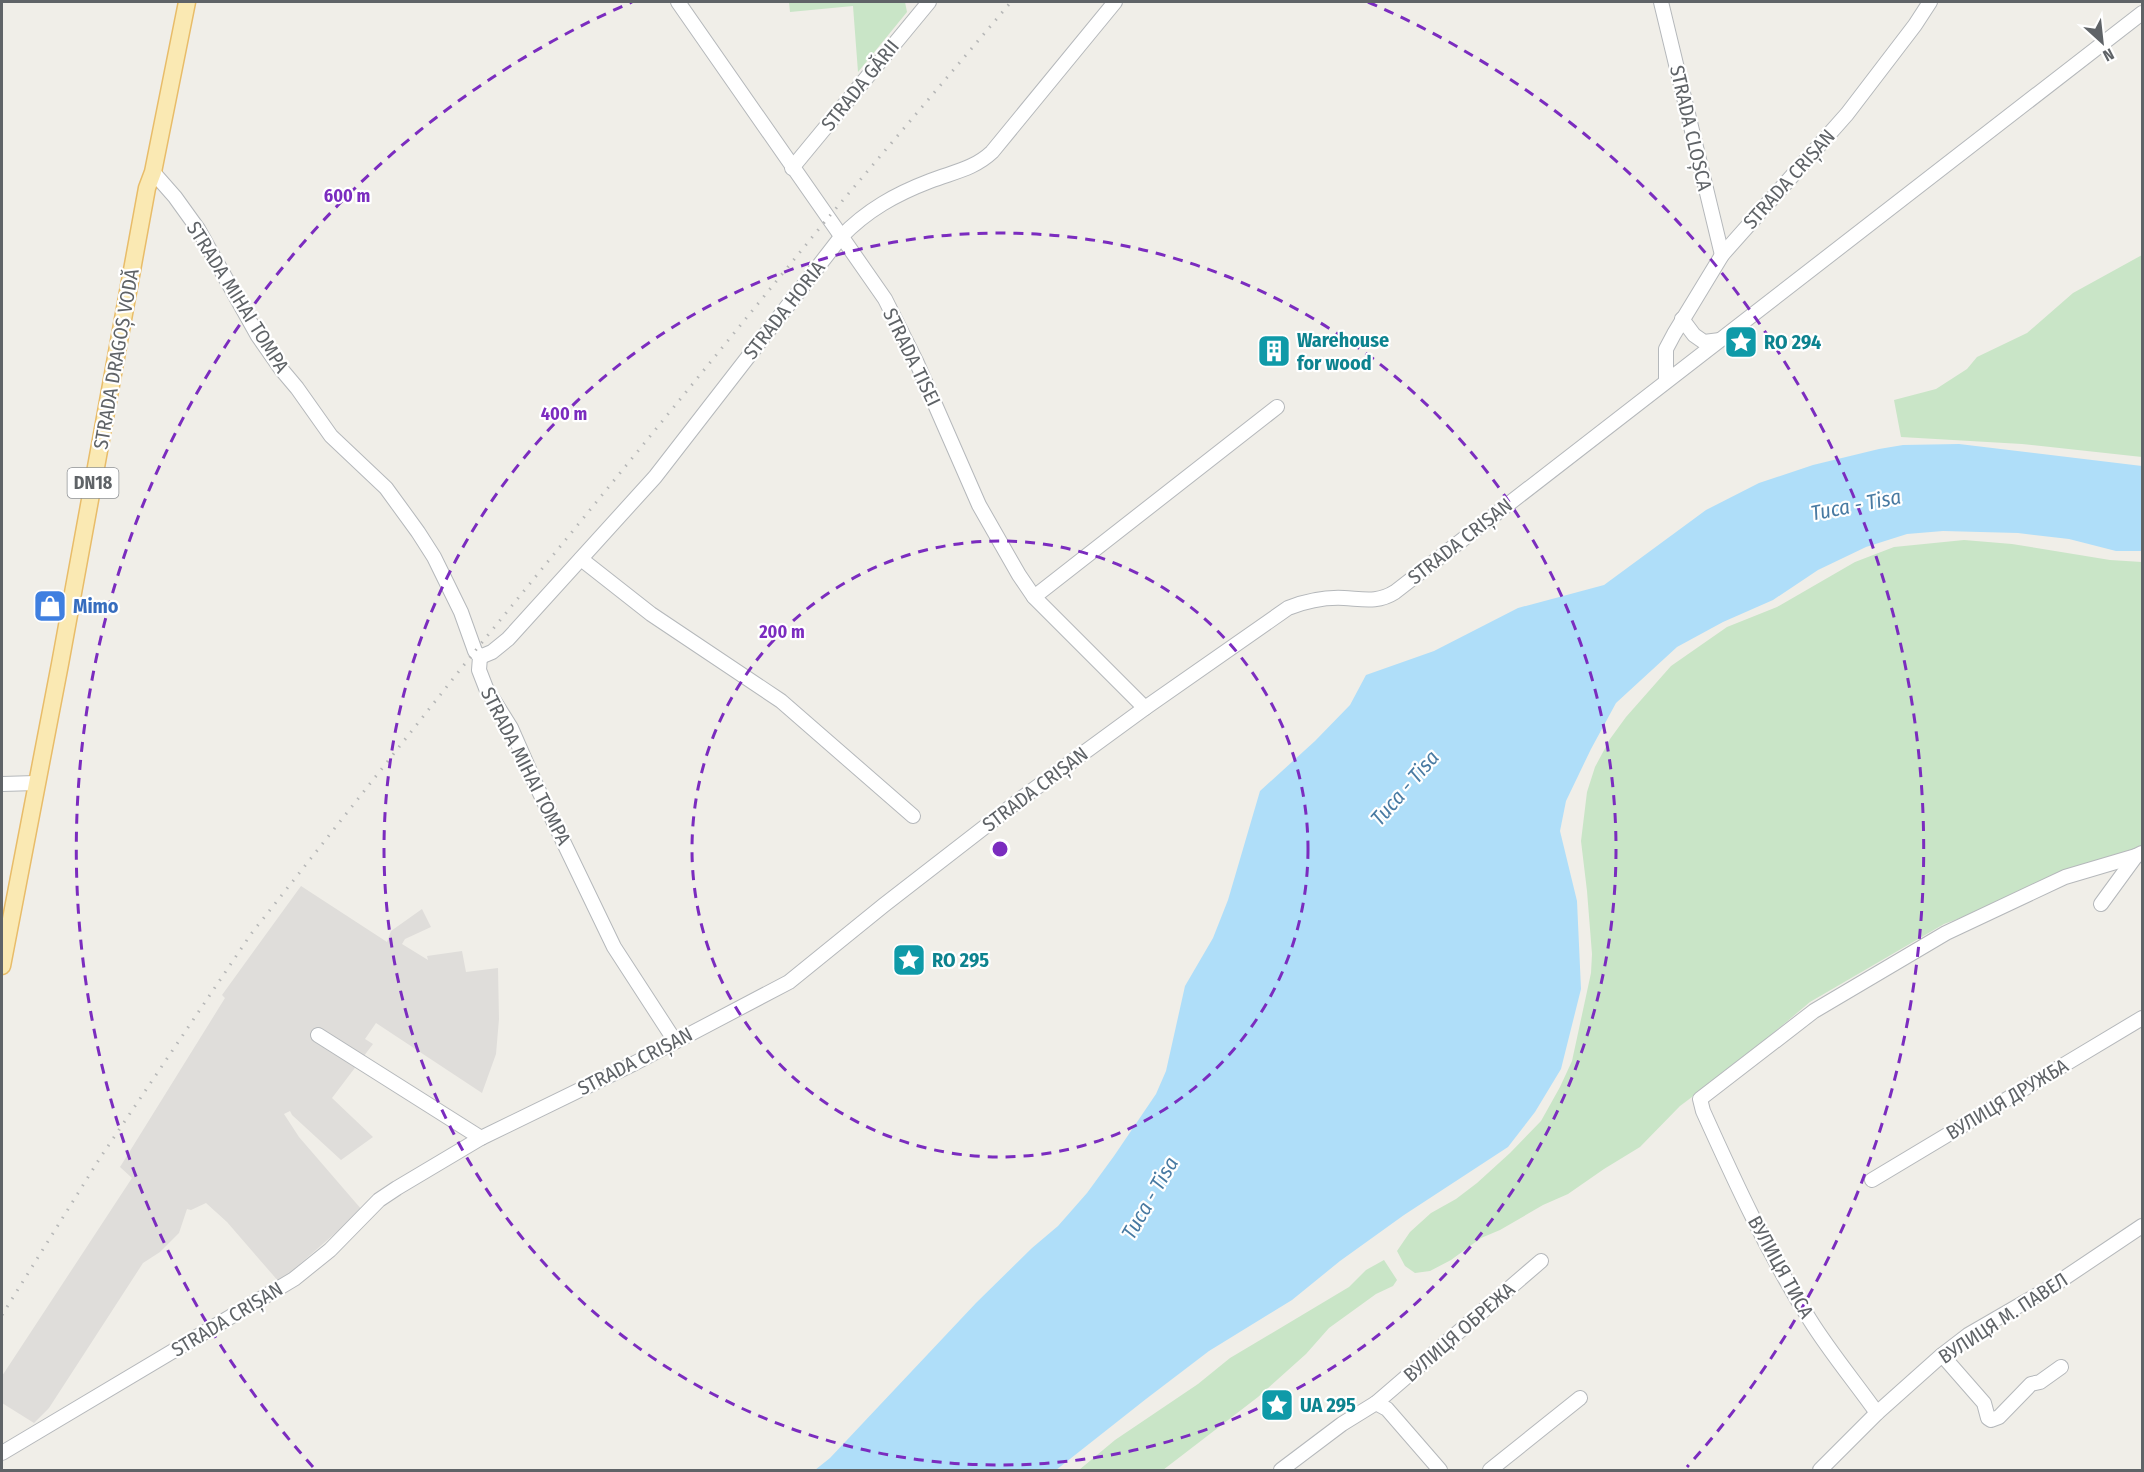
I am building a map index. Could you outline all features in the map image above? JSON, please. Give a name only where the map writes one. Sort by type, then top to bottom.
[{"type":"main road","name":"STRADA DRAGOȘ VODĂ","points":[[2,966],[147,188],[153,172],[186,2]]},
{"type":"street","name":"STRADA TISEI","points":[[678,2],[885,299],[902,331],[980,505],[1003,549],[1034,597],[1144,708]]},
{"type":"street","name":"STRADA GĂRII","points":[[792,168],[929,2]]},
{"type":"street","name":"STRADA HORIA","points":[[480,657],[492,652],[508,639],[655,477],[857,219],[893,197],[972,167],[983,160],[1115,2]]},
{"type":"street","name":"STRADA CLOȘCA","points":[[1661,2],[1722,255]]},
{"type":"street","name":"STRADA CRIȘAN","points":[[2,1454],[294,1279],[323,1256],[379,1200],[481,1138],[789,982],[911,883],[1144,708],[1288,608],[1307,600],[1344,598],[1368,601],[1389,596],[1666,381],[1666,349],[1722,255],[1847,114],[1930,2]]},
{"type":"street","points":[[1666,381],[2142,13]]},
{"type":"street","name":"STRADA MIHAI TOMPA","points":[[153,172],[198,229],[258,336],[281,369],[331,436],[386,488],[434,557],[461,612],[475,651],[480,657],[480,670],[486,688],[511,728],[532,777],[614,947],[675,1041]]},
{"type":"street","points":[[1682,319],[1694,335],[1704,342],[1720,339]]},
{"type":"street","points":[[1034,597],[1276,407]]},
{"type":"street","points":[[581,559],[651,614],[781,701],[913,816]]},
{"type":"street","points":[[2,784],[36,783]]},
{"type":"street","points":[[2101,904],[2139,855]]},
{"type":"street","name":"ВУЛИЦЯ ТИСА","points":[[1878,1413],[1811,1322],[1791,1288],[1742,1197],[1703,1111],[1700,1099],[1814,1011],[1935,939],[2065,877],[2139,855]]},
{"type":"street","name":"ВУЛИЦЯ ДРУЖБА","points":[[1872,1180],[2142,1018]]},
{"type":"street","points":[[318,1035],[481,1138]]},
{"type":"street","name":"ВУЛИЦЯ М. ПАВЕЛ","points":[[1820,1470],[1878,1413],[1942,1355],[1968,1335],[2051,1287],[2142,1226]]},
{"type":"street","name":"ВУЛИЦЯ ОБРЕЖА","points":[[1376,1403],[1541,1261]]},
{"type":"street","points":[[1942,1355],[1984,1403],[1988,1418],[1991,1420],[1999,1417],[2031,1384],[2040,1382],[2061,1367]]},
{"type":"street","points":[[1490,1470],[1580,1398]]},
{"type":"street","points":[[1281,1470],[1342,1424],[1376,1403],[1387,1409],[1440,1470]]},
{"type":"shaded area","points":[[301,886],[387,942],[391,931],[422,909],[431,927],[405,939],[402,944],[428,960],[427,956],[462,951],[466,972],[498,968],[499,1019],[496,1054],[482,1093],[376,1023],[365,1039],[373,1044],[332,1098],[373,1137],[341,1160],[290,1111],[284,1114],[299,1137],[362,1210],[279,1282],[227,1222],[206,1203],[191,1210],[187,1209],[179,1233],[160,1252],[143,1263],[49,1408],[34,1423],[2,1403],[2,1376],[132,1178],[120,1167],[225,998],[222,995]]},
{"type":"green space","points":[[789,2],[905,2],[907,12],[858,72],[853,6],[790,12]]},
{"type":"green space","points":[[2142,255],[2142,457],[2022,444],[1901,437],[1894,400],[1936,389],[1967,369],[1977,357],[2027,333],[2073,293]]},
{"type":"green space","points":[[1964,540],[2012,544],[2110,560],[2142,562],[2142,846],[2125,857],[1944,924],[1810,1002],[1740,1061],[1680,1106],[1640,1147],[1568,1194],[1481,1238],[1451,1260],[1430,1271],[1415,1273],[1405,1266],[1397,1251],[1410,1232],[1431,1213],[1456,1199],[1477,1183],[1541,1121],[1572,1061],[1591,973],[1592,954],[1581,841],[1587,792],[1595,767],[1610,739],[1626,717],[1671,666],[1727,627],[1777,607],[1855,562],[1894,547]]},
{"type":"green space","points":[[1384,1260],[1397,1280],[1393,1286],[1376,1294],[1329,1328],[1306,1354],[1258,1397],[1163,1470],[1079,1470],[1115,1440],[1198,1384],[1230,1358],[1349,1287],[1366,1270]]},
{"type":"water","name":"Тиса - Tisa","points":[[1959,444],[2142,466],[2142,551],[2116,551],[2069,539],[2018,533],[1943,531],[1907,534],[1866,547],[1818,570],[1773,600],[1723,622],[1677,647],[1616,703],[1566,801],[1560,831],[1577,901],[1581,989],[1561,1069],[1535,1112],[1508,1147],[1404,1215],[1340,1261],[1292,1300],[1209,1351],[1056,1470],[815,1470],[830,1458],[976,1303],[1058,1226],[1087,1193],[1114,1156],[1156,1094],[1166,1071],[1185,986],[1213,938],[1228,900],[1260,791],[1315,741],[1350,705],[1366,675],[1434,651],[1518,608],[1604,585],[1706,510],[1759,483],[1813,465],[1879,449],[1903,445]]},
{"type":"railway","points":[[2,1315],[100,1158],[251,934],[475,651],[827,219],[1011,2]]},
{"type":"place","name":"RO 294","points":[[1741,342]]},
{"type":"place","name":"Warehouse for wood","points":[[1274,351]]},
{"type":"place","name":"Mimo","points":[[50,606]]},
{"type":"place","name":"RO 295","points":[[909,960]]},
{"type":"place","name":"UA 295","points":[[1277,1405]]}]
